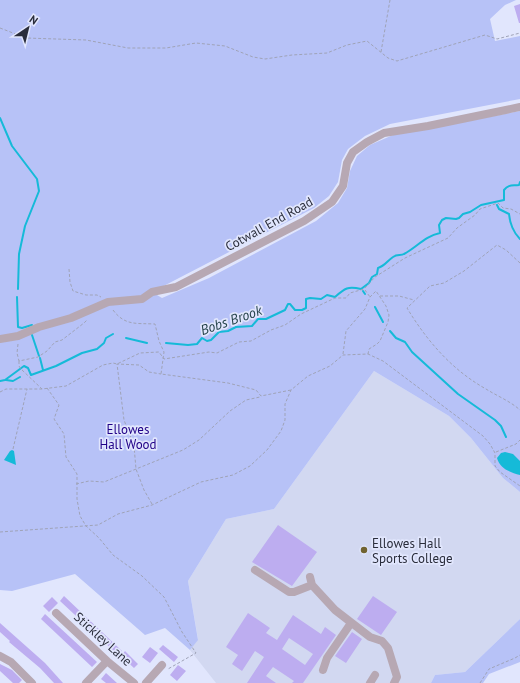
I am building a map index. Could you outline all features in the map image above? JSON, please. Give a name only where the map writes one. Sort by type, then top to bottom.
[{"type":"street","name":"Cotwall End Road","points":[[0,339],[18,336],[71,318],[108,302],[142,299],[152,292],[176,287],[304,221],[332,202],[343,186],[347,162],[353,152],[367,142],[384,133],[520,107]]},
{"type":"street","points":[[255,570],[289,592],[294,592],[311,581],[335,610],[370,637],[382,641],[388,648],[397,677],[394,683]]},
{"type":"street","name":"Stickley Lane","points":[[56,613],[107,661],[134,683]]},
{"type":"street","points":[[323,670],[327,658],[351,623]]},
{"type":"street","points":[[0,656],[11,662],[32,683]]},
{"type":"street","points":[[86,683],[107,661]]},
{"type":"street","points":[[146,683],[162,665]]},
{"type":"street","points":[[370,683],[375,675]]},
{"type":"path","points":[[381,53],[390,0]]},
{"type":"path","points":[[0,28],[26,38],[86,40],[128,48],[166,48],[196,44],[224,46],[254,57],[266,59],[292,55],[327,53],[347,45],[367,41],[388,58],[397,61],[485,35],[497,40],[520,33]]},
{"type":"path","points":[[164,359],[209,352],[217,353],[239,342],[251,341],[271,330],[285,325],[302,314],[335,298],[346,298],[350,293],[364,289],[375,277],[405,258],[448,238],[457,228],[475,215],[480,209],[498,204],[503,208],[511,209],[520,214]]},
{"type":"path","points":[[520,263],[506,250],[497,245],[464,271],[444,282],[430,286],[407,308],[420,329],[434,347],[459,371],[486,389],[502,397],[520,410]]},
{"type":"path","points":[[69,269],[70,282],[73,291],[86,295],[97,294],[108,302],[117,315],[128,323],[155,324],[159,341],[164,352],[161,374]]},
{"type":"path","points":[[364,289],[370,298]]},
{"type":"path","points":[[343,355],[346,331],[366,309],[370,298],[376,292],[388,309],[388,322],[380,341],[369,349],[368,354]]},
{"type":"path","points":[[380,296],[399,296],[415,300]]},
{"type":"path","points":[[19,361],[38,357],[43,354],[55,342],[62,340],[88,319]]},
{"type":"path","points":[[18,336],[17,353],[19,366],[42,389]]},
{"type":"path","points":[[117,364],[140,353],[159,352],[164,359]]},
{"type":"path","points":[[0,532],[98,526],[118,514],[152,505],[201,482],[233,475],[250,466],[267,450],[281,431],[285,420],[285,404],[292,390],[308,376],[330,366],[343,355],[368,354],[383,361],[482,436],[495,452],[495,466],[500,472],[520,486]]},
{"type":"path","points":[[0,392],[6,389],[42,389],[66,386],[103,365],[113,363],[139,366],[149,372],[228,383],[256,390],[261,396]]},
{"type":"path","points":[[117,364],[124,420],[134,446],[136,469],[144,490],[152,505]]},
{"type":"path","points":[[47,388],[58,405],[54,419],[64,434],[66,457],[77,474],[76,484],[80,516],[86,526],[99,538],[113,555],[142,576],[164,597],[182,632],[196,653],[166,670],[162,665]]},
{"type":"path","points":[[13,449],[27,389]]},
{"type":"path","points":[[76,484],[89,481],[104,482],[183,450],[199,440],[230,411],[246,400],[292,390]]},
{"type":"path","points":[[495,452],[516,444],[520,440]]},
{"type":"path","points":[[480,683],[489,669],[520,655]]},
{"type":"shaded area","name":"Ellowes Hall Sports College","points":[[374,371],[449,416],[471,438],[503,478],[520,492],[520,619],[465,672],[435,675],[431,683],[216,683],[190,650],[198,639],[188,581],[226,519],[274,509]]},
{"type":"shaded area","points":[[12,450],[14,451],[16,465],[4,460]]},
{"type":"shaded area","points":[[505,452],[513,454],[520,461],[520,475],[509,471],[498,462],[497,458],[501,453]]},
{"type":"green space","name":"Ellowes Hall Wood","points":[[0,0],[516,0],[505,5],[490,19],[495,41],[520,36],[520,99],[390,124],[365,136],[348,149],[342,160],[338,182],[329,196],[314,208],[152,292],[162,298],[209,278],[316,221],[338,203],[347,188],[350,171],[357,156],[370,145],[393,135],[520,111],[520,492],[503,478],[471,438],[449,416],[374,371],[274,509],[226,519],[188,581],[198,640],[190,650],[165,628],[145,635],[75,574],[12,591],[0,590]]},
{"type":"green space","points":[[520,619],[520,662],[489,674],[483,683],[431,683],[435,675],[465,672]]},
{"type":"building","points":[[520,4],[520,23],[519,23],[514,6]]},
{"type":"building","points":[[278,525],[317,552],[292,586],[252,562]]},
{"type":"building","points":[[64,596],[122,651],[118,655],[60,601]]},
{"type":"building","points":[[373,596],[397,612],[381,635],[357,619]]},
{"type":"building","points":[[52,597],[58,603],[49,612],[43,606]]},
{"type":"building","points":[[248,613],[270,628],[266,633],[277,640],[293,615],[321,634],[325,627],[336,635],[303,683],[292,683],[294,681],[273,667],[266,676],[276,683],[247,683],[264,657],[255,651],[242,671],[232,664],[238,655],[226,647]],"holes":[[[289,638],[313,654],[305,665],[282,649]]]},
{"type":"building","points":[[45,614],[97,662],[92,667],[41,619]]},
{"type":"building","points":[[0,623],[45,663],[63,683],[54,683],[40,668],[9,642],[10,641],[0,632]]},
{"type":"building","points":[[352,632],[362,639],[346,663],[335,656]]},
{"type":"building","points":[[163,645],[178,657],[174,662],[159,649]]},
{"type":"building","points":[[150,647],[158,653],[150,663],[142,657]]},
{"type":"building","points":[[125,651],[138,664],[134,668],[121,656]]},
{"type":"building","points":[[0,664],[12,670],[22,680],[19,683],[13,683],[0,671]]},
{"type":"building","points":[[178,665],[186,671],[177,681],[170,675]]},
{"type":"building","points":[[106,673],[117,683],[106,683],[101,679]]},
{"type":"waterway","points":[[0,118],[12,146],[37,179],[39,191],[25,226],[19,254],[18,289]]},
{"type":"waterway","name":"Bobs Brook","points":[[166,343],[188,345],[197,344],[202,338],[207,341],[211,340],[219,332],[228,331],[236,327],[252,326],[258,319],[266,319],[285,310],[288,304],[290,304],[295,310],[302,310],[306,308],[306,299],[321,299],[327,295],[335,297],[347,288],[361,289],[369,283],[372,277],[377,274],[378,268],[393,257],[404,254],[425,239],[440,233],[439,225],[442,220],[446,218],[456,219],[481,205],[504,200],[504,190],[509,186],[519,185],[520,182]]},
{"type":"waterway","points":[[497,205],[499,209],[509,214],[512,228],[520,239]]},
{"type":"waterway","points":[[17,297],[18,327],[22,328],[32,325]]},
{"type":"waterway","points":[[375,307],[383,322]]},
{"type":"waterway","points":[[390,331],[396,338],[405,342],[412,352],[458,394],[495,420],[501,426],[506,437]]},
{"type":"waterway","name":"Bobs Brook","points":[[0,381],[5,380],[24,366],[28,368],[31,375],[56,366],[82,353],[97,349],[104,343],[106,338],[113,334]]},
{"type":"waterway","points":[[32,335],[39,356]]},
{"type":"waterway","name":"Bobs Brook","points":[[126,338],[147,343]]},
{"type":"waterway","points":[[40,358],[43,370]]},
{"type":"waterway","points":[[6,380],[13,381],[20,377]]},
{"type":"place","name":"Ellowes Hall Sports College","points":[[364,550]]}]
